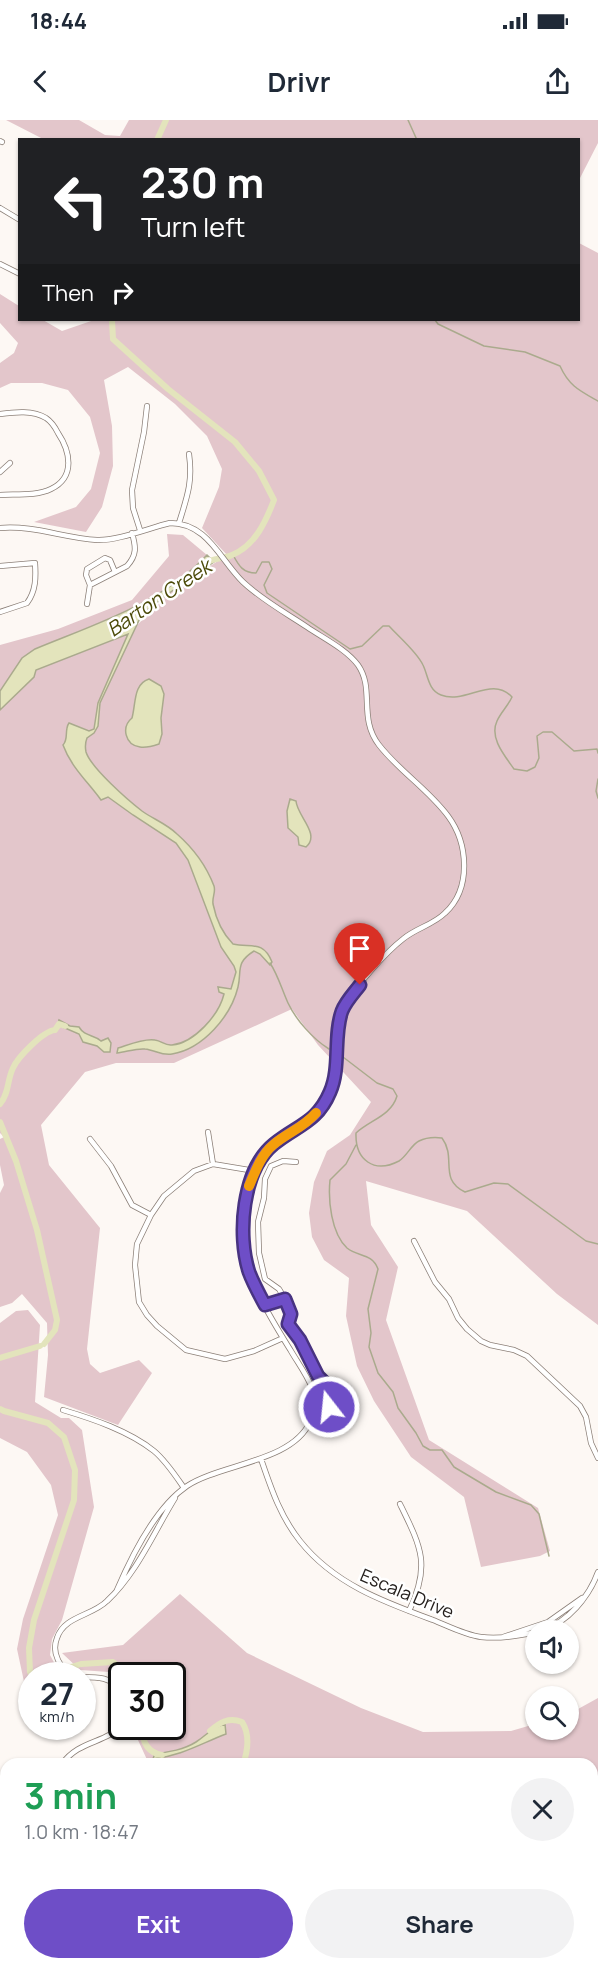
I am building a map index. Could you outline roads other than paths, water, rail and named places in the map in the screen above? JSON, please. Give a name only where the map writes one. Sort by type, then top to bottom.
[{"type":"street","points":[[0,208],[18,219]]},
{"type":"street","points":[[0,264],[18,273]]},
{"type":"street","points":[[140,530],[133,508],[132,490],[147,406]]},
{"type":"street","points":[[0,414],[28,413],[52,422],[67,446],[69,462],[64,478],[52,489],[43,492],[0,495]]},
{"type":"street","points":[[179,523],[190,491],[189,454]]},
{"type":"street","points":[[0,472],[10,463]]},
{"type":"street","points":[[0,528],[21,527],[96,540],[117,538],[140,530],[179,523],[210,539],[246,585],[341,650],[358,665],[365,682],[366,714],[372,735],[385,752],[427,791],[449,817],[460,838],[464,855],[459,891],[451,907],[441,917],[413,931],[397,944],[360,985],[343,1009],[334,1075],[326,1100],[302,1127],[266,1152],[246,1195],[243,1242],[249,1272],[283,1338],[310,1383],[314,1408],[306,1430],[288,1444],[261,1459],[206,1477],[184,1488],[170,1500],[127,1567],[111,1598],[98,1609],[64,1625],[57,1637],[55,1650],[59,1662]]},
{"type":"street","points":[[90,585],[127,566],[134,558],[135,546],[132,533]]},
{"type":"street","points":[[87,604],[90,585],[86,575],[87,569],[105,558],[109,559],[115,572]]},
{"type":"street","points":[[0,566],[35,563],[34,590],[31,597],[19,607],[0,612]]},
{"type":"street","points":[[208,1132],[213,1164]]},
{"type":"street","points":[[90,1139],[111,1166],[132,1205],[151,1215]]},
{"type":"street","points":[[296,1162],[283,1161],[272,1166],[265,1179],[263,1205],[258,1222],[259,1253],[265,1279],[279,1289],[285,1299],[291,1314],[288,1324],[300,1340],[318,1376],[329,1391],[326,1426]]},
{"type":"street","points":[[255,1172],[213,1164],[194,1171],[164,1196],[151,1215],[137,1244],[135,1265],[139,1302],[157,1326],[186,1350],[225,1359],[254,1351],[283,1338]]},
{"type":"street","points":[[414,1241],[435,1282],[449,1299],[458,1318],[467,1329],[481,1341],[527,1356],[580,1406],[586,1417],[591,1443],[598,1458]]},
{"type":"street","points":[[265,1305],[285,1299]]},
{"type":"street","points":[[63,1410],[102,1421],[152,1449],[184,1488]]},
{"type":"street","name":"Escala Drive","points":[[261,1459],[283,1516],[301,1543],[322,1565],[365,1593],[479,1636],[507,1638],[525,1634]]},
{"type":"street","points":[[400,1504],[417,1539],[422,1558],[420,1584],[409,1611]]},
{"type":"street","name":"Escala Drive","points":[[566,1620],[598,1572]]},
{"type":"street","name":"Escala Drive","points":[[503,1637],[512,1632],[548,1622],[582,1598]]},
{"type":"street","points":[[68,1758],[83,1745],[108,1736]]},
{"type":"water","points":[[207,555],[214,562],[142,614],[100,703],[98,726],[87,738],[86,750],[89,759],[111,784],[142,811],[173,830],[198,857],[214,886],[214,910],[229,940],[233,944],[256,946],[265,950],[272,962],[270,965],[254,951],[244,959],[240,967],[238,987],[229,1009],[214,1030],[194,1046],[168,1054],[142,1049],[117,1053],[118,1048],[141,1041],[155,1040],[170,1045],[180,1043],[197,1034],[217,1011],[224,994],[219,992],[218,987],[231,989],[236,972],[221,947],[188,860],[176,843],[108,797],[101,800],[75,767],[63,745],[69,723],[89,731],[94,729],[98,703],[128,634],[36,670],[34,677],[0,710],[0,691],[22,658],[35,649],[148,600],[189,572]]},
{"type":"water","points":[[149,679],[161,686],[164,694],[162,734],[159,744],[140,747],[131,743],[126,731],[132,718],[140,685]]},
{"type":"water","points":[[290,799],[296,801],[310,831],[310,842],[306,847],[299,845],[298,837],[288,828],[287,811]]},
{"type":"water","points":[[59,1020],[70,1026],[79,1027],[101,1041],[108,1038],[111,1043],[110,1052],[104,1052],[97,1046],[83,1042],[79,1034],[58,1025]]},
{"type":"water","points":[[225,1724],[226,1734],[182,1752],[153,1758],[155,1753],[187,1747]]},
{"type":"waterway","name":"Barton Creek","points":[[158,138],[166,120]]},
{"type":"waterway","points":[[408,120],[416,138]]},
{"type":"waterway","name":"Barton Creek","points":[[112,321],[113,339],[168,389],[235,442],[259,471],[274,500],[263,524],[247,546],[232,555],[205,563]]},
{"type":"waterway","points":[[436,321],[484,346],[525,352],[560,366],[571,383],[598,401]]},
{"type":"waterway","points":[[233,555],[242,568],[252,573],[256,573],[262,562],[269,562],[272,569],[264,585],[267,593],[350,649],[362,646],[383,626],[389,626],[417,655],[433,690],[437,693],[450,697],[496,689],[512,697],[497,721],[495,734],[499,746],[514,769],[527,771],[535,767],[539,758],[537,736],[543,732],[552,732],[574,751],[597,749],[598,753]]},
{"type":"waterway","points":[[598,779],[596,791],[598,798]]},
{"type":"waterway","points":[[270,963],[288,1003],[300,1022],[311,1035],[329,1049]]},
{"type":"waterway","points":[[0,1104],[5,1096],[13,1068],[20,1058],[31,1045],[50,1031],[55,1030],[59,1024],[65,1026]]},
{"type":"waterway","points":[[343,1057],[377,1083],[393,1089],[397,1096],[385,1113],[356,1133],[359,1151],[368,1162],[374,1165],[390,1165],[402,1159],[419,1141],[442,1138],[448,1153],[452,1181],[457,1187],[465,1192],[494,1183],[508,1184],[586,1241],[598,1244]]},
{"type":"waterway","points":[[0,1122],[16,1161],[37,1230],[57,1320],[55,1330],[44,1344]]},
{"type":"waterway","points":[[356,1145],[346,1164],[330,1180],[330,1206],[334,1225],[342,1242],[351,1251],[372,1260],[378,1269],[368,1309],[371,1333],[369,1347],[378,1373],[393,1392],[398,1408],[423,1446],[430,1450],[442,1450],[454,1467],[496,1492],[531,1505],[539,1514],[549,1556]]},
{"type":"waterway","points":[[0,1358],[40,1346]]},
{"type":"waterway","points":[[0,1409],[48,1423],[64,1437],[75,1470],[74,1500],[34,1620],[29,1648],[30,1662]]},
{"type":"waterway","points":[[96,1663],[108,1662]]},
{"type":"waterway","points":[[210,1731],[225,1721],[242,1722],[247,1743],[245,1758]]},
{"type":"waterway","points":[[144,1740],[149,1749],[162,1755]]}]
